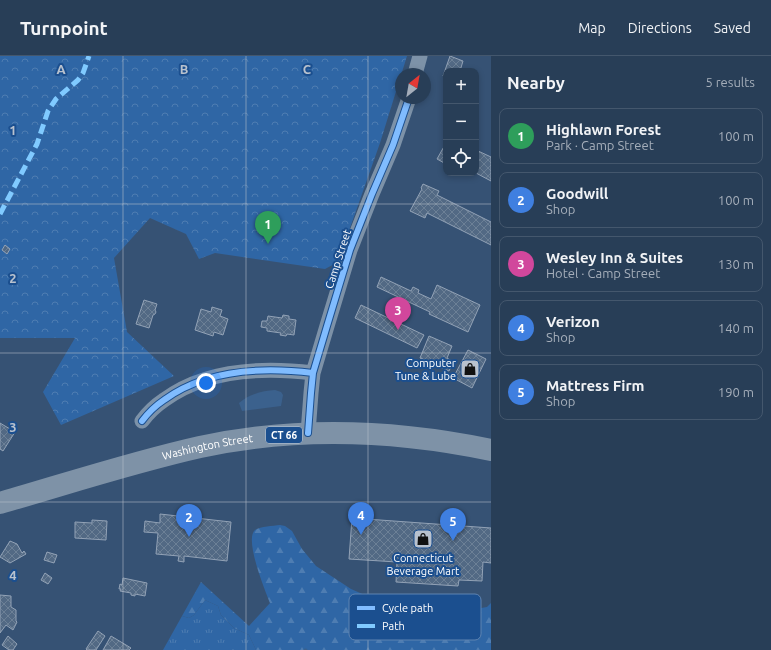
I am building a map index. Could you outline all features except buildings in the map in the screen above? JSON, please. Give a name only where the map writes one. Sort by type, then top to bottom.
[{"type":"highway","name":"Washington Street","points":[[0,503],[164,455],[202,446],[270,436],[308,433],[374,433],[491,450]]},
{"type":"street","points":[[417,68],[420,56]]},
{"type":"street","name":"Camp Street","points":[[308,433],[314,373],[325,332],[350,250],[372,194],[394,145],[407,104]]},
{"type":"street","points":[[142,421],[164,400],[188,387],[212,378],[251,371],[293,370],[314,373]]},
{"type":"green space","points":[[0,56],[407,56],[403,68],[395,68],[395,95],[380,143],[338,262],[325,269],[215,253],[199,259],[186,234],[150,218],[114,258],[127,332],[174,376],[61,425],[43,392],[75,338],[0,338]]},
{"type":"green space","points":[[280,525],[285,526],[292,531],[302,549],[316,566],[351,589],[362,594],[349,594],[349,640],[481,640],[481,608],[487,607],[491,603],[491,650],[256,650],[249,635],[234,628],[221,615],[218,606],[205,600],[194,615],[189,618],[182,616],[201,582],[249,626],[270,603],[256,565],[252,543],[252,535],[255,530]]},
{"type":"green space","points":[[205,600],[218,606],[221,615],[234,628],[249,635],[256,650],[163,650],[182,616],[189,618],[194,615]]},
{"type":"shaded area","points":[[275,390],[281,392],[283,395],[281,406],[242,411],[239,403],[247,397],[265,391]]},
{"type":"marked path","points":[[0,214],[37,144],[48,111],[56,99],[78,80],[83,73],[89,56]]},
{"type":"cycle path","points":[[308,433],[313,373],[327,326],[350,250],[393,145],[407,104]]},
{"type":"cycle path","points":[[142,421],[149,412],[180,390],[216,376],[275,370],[313,373]]},
{"type":"place","name":"Highlawn Forest","points":[[268,244]]},
{"type":"place","name":"Wesley Inn & Suites","points":[[398,330]]},
{"type":"place","name":"Computer Tune & Lube","points":[[470,369]]},
{"type":"place","name":"Verizon","points":[[361,535]]},
{"type":"place","name":"Goodwill","points":[[189,537]]},
{"type":"place","name":"Connecticut Beverage Mart","points":[[423,539]]},
{"type":"place","name":"Mattress Firm","points":[[453,541]]}]
